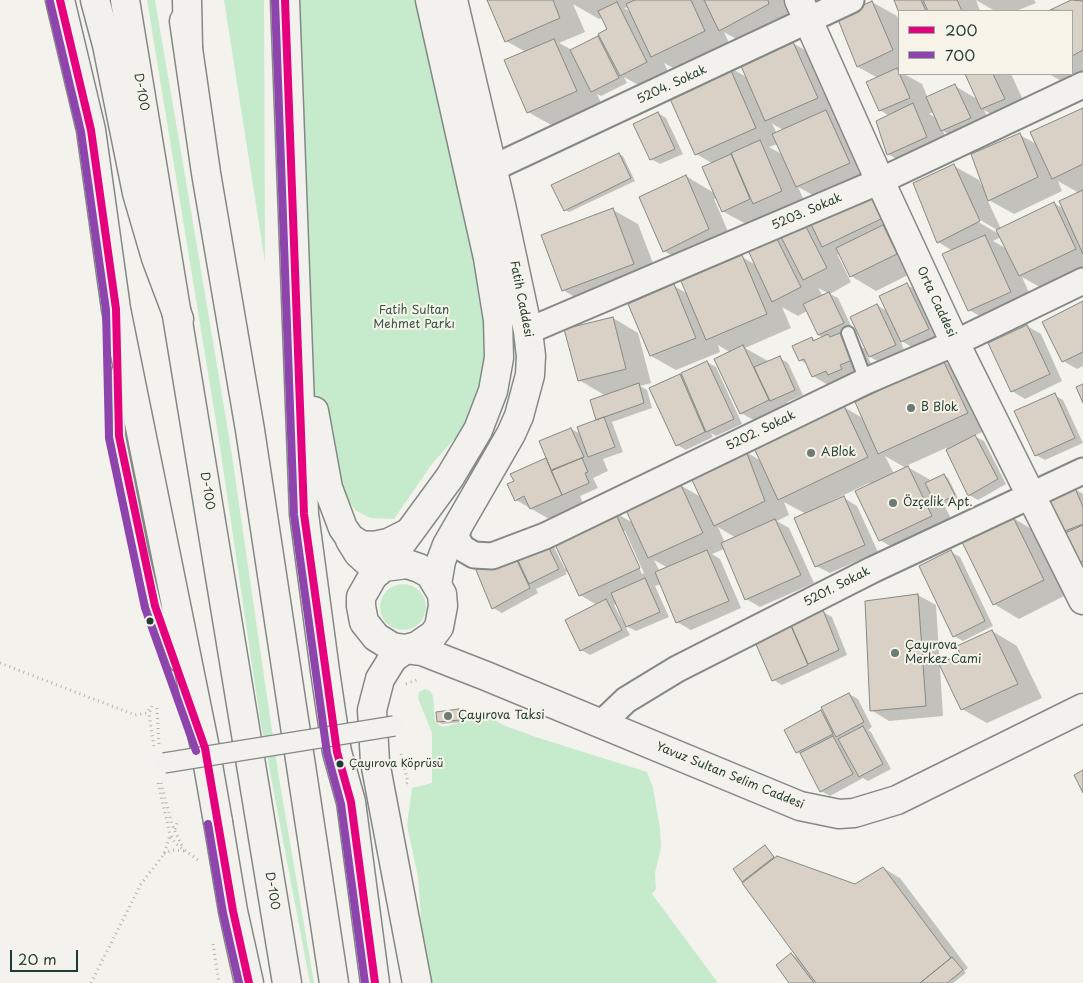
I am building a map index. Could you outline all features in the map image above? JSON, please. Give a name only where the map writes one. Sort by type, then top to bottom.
[{"type":"main road","points":[[60,0],[90,130],[116,309],[205,748],[233,911],[250,983]]},
{"type":"main road","points":[[95,0],[107,46],[137,193],[156,258],[178,319]]},
{"type":"main road","name":"D-100","points":[[126,0],[286,983]]},
{"type":"main road","points":[[180,0],[206,173],[250,430],[334,983]]},
{"type":"main road","points":[[188,0],[188,46]]},
{"type":"main road","points":[[285,0],[304,514],[337,752],[351,802],[375,983]]},
{"type":"main road","points":[[406,649],[392,647],[376,637],[367,627],[362,613],[362,598],[373,576],[384,568],[465,454],[484,418],[493,391],[499,358],[500,338],[485,204],[475,142],[430,0]]},
{"type":"main road","name":"Fatih Caddesi","points":[[440,583],[459,524],[511,434],[530,375],[528,331],[485,204],[493,168],[475,142],[453,0]]},
{"type":"main road","name":"Orta Caddesi","points":[[804,11],[955,343],[1083,600]]},
{"type":"main road","points":[[295,304],[328,488],[343,528],[358,554],[368,562],[384,568],[407,564],[420,568],[440,583],[447,624],[457,648],[475,668],[486,676]]},
{"type":"main road","points":[[343,528],[350,538],[361,545],[374,546],[388,543],[408,533]]},
{"type":"main road","points":[[417,983],[375,762],[372,710],[380,680],[393,658],[406,649],[417,646],[439,627],[440,583]]},
{"type":"main road","name":"Yavuz Sultan Selim Caddesi","points":[[406,649],[422,651],[486,676],[800,806],[819,812],[854,813],[897,800],[1083,708]]},
{"type":"street","name":"5204. Sokak","points":[[493,168],[804,11],[851,0]]},
{"type":"street","name":"5203. Sokak","points":[[528,331],[880,181],[1083,85]]},
{"type":"street","name":"5202. Sokak","points":[[440,583],[449,553],[473,561],[492,556],[545,536],[866,380],[955,343],[1083,281]]},
{"type":"street","name":"5201. Sokak","points":[[602,723],[626,700],[676,669],[849,581],[1083,471]]},
{"type":"street","points":[[459,524],[456,537],[462,548],[474,555],[492,556]]},
{"type":"street","points":[[159,759],[394,726]]},
{"type":"lane","points":[[848,333],[866,380]]},
{"type":"path","points":[[0,663],[135,715],[147,712],[152,706],[149,714],[175,829],[183,848]]},
{"type":"path","points":[[157,708],[159,759]]},
{"type":"path","points":[[158,782],[170,834],[175,843],[190,853],[200,865]]},
{"type":"path","points":[[175,829],[177,823]]},
{"type":"path","points":[[91,983],[141,884],[164,854],[170,834]]},
{"type":"path","points":[[164,854],[172,850],[190,853]]},
{"type":"path","points":[[211,934],[219,983]]},
{"type":"green space","points":[[147,0],[155,0],[187,187],[231,449],[278,772],[314,983],[310,983],[260,719],[218,434]]},
{"type":"green space","points":[[224,0],[264,0],[265,262]]},
{"type":"green space","name":"Fatih Sultan Mehmet Parkı","points":[[292,0],[417,0],[484,308],[485,362],[481,386],[465,427],[432,464],[394,519],[370,518],[355,510],[345,495],[319,434],[308,348]]},
{"type":"green space","points":[[408,584],[420,590],[425,598],[425,616],[420,624],[412,629],[398,630],[386,624],[381,616],[380,602],[386,590],[394,585]]},
{"type":"green space","points":[[425,689],[430,691],[433,696],[435,722],[443,727],[482,717],[491,718],[503,725],[536,737],[647,772],[653,788],[660,828],[661,848],[655,873],[656,889],[652,894],[718,983],[426,983],[418,877],[407,825],[412,788],[432,783],[432,733],[418,698],[419,692]]},
{"type":"building","points":[[487,0],[553,0],[560,18],[505,42]]},
{"type":"building","points":[[635,0],[691,0],[705,31],[651,57],[626,4]]},
{"type":"building","points":[[704,0],[768,0],[769,4],[719,31]]},
{"type":"building","points":[[894,0],[921,0],[926,10],[898,10]]},
{"type":"building","points":[[923,0],[957,0],[962,10],[928,10]]},
{"type":"building","points":[[1071,0],[1083,1],[1083,50],[1073,55],[1073,10],[1050,10]]},
{"type":"building","points":[[872,1],[893,50],[857,67],[837,17]]},
{"type":"building","points":[[617,2],[647,62],[620,76],[598,34],[607,29],[598,11]]},
{"type":"building","points":[[598,36],[619,78],[591,92],[570,50]]},
{"type":"building","points":[[554,39],[577,91],[527,113],[504,60]]},
{"type":"building","points":[[793,42],[818,98],[765,121],[741,66]]},
{"type":"building","points":[[729,66],[756,128],[695,155],[667,92]]},
{"type":"building","points":[[897,68],[898,75],[900,75],[910,98],[879,111],[866,82]]},
{"type":"building","points":[[965,75],[993,75],[1005,99],[981,109]]},
{"type":"building","points":[[955,84],[971,118],[941,131],[926,97]]},
{"type":"building","points":[[913,103],[927,137],[887,155],[876,121]]},
{"type":"building","points":[[1083,108],[1083,164],[1052,179],[1030,132]]},
{"type":"building","points":[[826,110],[850,163],[796,187],[772,134]]},
{"type":"building","points":[[658,112],[675,149],[650,160],[633,124]]},
{"type":"building","points":[[1020,133],[1038,177],[988,201],[971,154]]},
{"type":"building","points":[[760,140],[782,191],[753,204],[731,153]]},
{"type":"building","points":[[619,153],[631,178],[564,211],[551,185]]},
{"type":"building","points":[[731,154],[750,199],[722,212],[702,167]]},
{"type":"building","points":[[954,164],[980,221],[937,243],[913,183]]},
{"type":"building","points":[[686,175],[709,229],[663,252],[639,197]]},
{"type":"building","points":[[1083,190],[1083,254],[1059,201]]},
{"type":"building","points":[[868,191],[881,219],[822,247],[809,220]]},
{"type":"building","points":[[1054,202],[1076,249],[1019,276],[996,230]]},
{"type":"building","points":[[613,208],[634,264],[562,291],[541,235]]},
{"type":"building","points":[[801,217],[827,268],[803,280],[777,229]]},
{"type":"building","points":[[883,225],[897,254],[850,277],[836,248]]},
{"type":"building","points":[[774,233],[801,287],[772,302],[746,246]]},
{"type":"building","points":[[985,235],[1011,292],[968,311],[942,254]]},
{"type":"building","points":[[742,255],[767,314],[706,340],[681,281]]},
{"type":"building","points":[[907,283],[929,329],[901,342],[879,296]]},
{"type":"building","points":[[674,284],[696,338],[650,356],[628,304]]},
{"type":"building","points":[[829,292],[844,323],[818,335],[803,304]]},
{"type":"building","points":[[1083,301],[1083,352],[1062,362],[1042,322]]},
{"type":"building","points":[[877,304],[896,345],[869,357],[850,317]]},
{"type":"building","points":[[613,317],[626,369],[578,381],[564,329]]},
{"type":"building","points":[[1027,325],[1050,374],[1011,392],[988,343]]},
{"type":"building","points":[[840,333],[852,360],[840,365],[842,369],[828,375],[826,371],[812,377],[804,359],[799,361],[792,346],[812,337],[813,341],[828,334],[830,337]]},
{"type":"building","points":[[743,345],[769,400],[740,414],[714,359]]},
{"type":"building","points":[[780,356],[795,390],[770,401],[754,367]]},
{"type":"building","name":"B Blok","points":[[943,360],[968,413],[878,454],[855,402]]},
{"type":"building","points":[[707,361],[734,419],[706,432],[681,373]]},
{"type":"building","points":[[680,374],[705,432],[676,446],[649,388]]},
{"type":"building","points":[[639,383],[644,403],[596,420],[590,400]]},
{"type":"building","points":[[1083,384],[1083,403],[1076,387]]},
{"type":"building","points":[[1055,393],[1075,438],[1035,456],[1014,411]]},
{"type":"building","name":"ABlok","points":[[844,406],[868,457],[778,500],[754,448]]},
{"type":"building","points":[[604,417],[615,447],[588,457],[577,427]]},
{"type":"building","points":[[571,428],[584,457],[551,470],[539,441]]},
{"type":"building","points":[[975,435],[998,479],[968,496],[946,450]]},
{"type":"building","points":[[746,451],[765,501],[714,526],[690,476]]},
{"type":"building","points":[[546,458],[562,495],[530,509],[524,496],[515,501],[507,484],[514,481],[510,474]]},
{"type":"building","points":[[582,458],[588,472],[585,473],[589,483],[562,495],[551,471]]},
{"type":"building","name":"Özçelik Apt.","points":[[908,466],[932,516],[879,541],[855,491]]},
{"type":"building","points":[[944,474],[955,495],[936,505],[925,483]]},
{"type":"building","points":[[680,483],[703,533],[648,558],[625,508]]},
{"type":"building","points":[[1075,488],[1083,507],[1083,524],[1060,533],[1046,500]]},
{"type":"building","points":[[844,496],[865,545],[815,567],[794,518]]},
{"type":"building","points":[[614,510],[640,568],[579,596],[552,538]]},
{"type":"building","points":[[1013,517],[1044,580],[993,605],[962,542]]},
{"type":"building","points":[[775,519],[801,575],[745,600],[721,543]]},
{"type":"building","points":[[1083,525],[1083,561],[1076,564],[1063,534]]},
{"type":"building","points":[[544,538],[559,569],[529,584],[514,552]]},
{"type":"building","points":[[707,550],[729,601],[676,623],[655,572]]},
{"type":"building","points":[[951,550],[985,621],[953,637],[919,566]]},
{"type":"building","points":[[513,552],[530,588],[492,609],[476,570]]},
{"type":"building","points":[[645,578],[660,612],[626,627],[611,593]]},
{"type":"building","name":"Çayırova Merkez Cami","points":[[918,594],[926,706],[870,711],[865,601]]},
{"type":"building","points":[[606,599],[622,630],[580,651],[565,620]]},
{"type":"building","points":[[823,610],[839,650],[808,664],[791,625]]},
{"type":"building","points":[[791,626],[808,665],[772,681],[755,642]]},
{"type":"building","points":[[992,630],[1018,684],[961,710],[939,664],[960,654],[957,646]]},
{"type":"building","points":[[849,693],[864,722],[836,737],[821,707]]},
{"type":"building","name":"Çayırova Taksi","points":[[459,709],[460,720],[437,722],[436,712]]},
{"type":"building","points":[[821,710],[833,734],[796,753],[784,730]]},
{"type":"building","points":[[863,726],[883,764],[859,777],[838,739]]},
{"type":"building","points":[[833,736],[853,774],[820,792],[800,753]]},
{"type":"building","points":[[1083,770],[1083,793],[1074,775]]},
{"type":"building","points":[[765,845],[774,857],[742,882],[733,869]]},
{"type":"building","points":[[777,856],[855,884],[883,867],[951,958],[920,983],[816,983],[742,883]]},
{"type":"building","points":[[791,953],[814,983],[789,983],[776,965]]},
{"type":"building","points":[[952,957],[963,970],[947,983],[920,983]]},
{"type":"transit line","name":"200","points":[[60,0],[91,130],[116,309],[119,436],[155,606],[205,748],[233,911],[249,983]]},
{"type":"transit line","name":"700","points":[[275,0],[294,515],[327,753],[341,804],[365,983]]},
{"type":"transit line","name":"200","points":[[285,0],[304,514],[337,752],[351,802],[375,983]]},
{"type":"transit line","name":"700","points":[[50,2],[81,132],[106,310],[109,438],[145,608],[196,751]]},
{"type":"transit line","name":"700","points":[[208,824],[223,913],[239,983]]},
{"type":"place","name":"B Blok","points":[[911,408]]},
{"type":"place","name":"ABlok","points":[[811,453]]},
{"type":"place","name":"Özçelik Apt.","points":[[893,503]]},
{"type":"place","name":"Çayırova Merkez Cami","points":[[895,653]]},
{"type":"place","name":"Çayırova Taksi","points":[[448,716]]},
{"type":"place","name":"Çayırova Köprüsü","points":[[340,764]]}]
